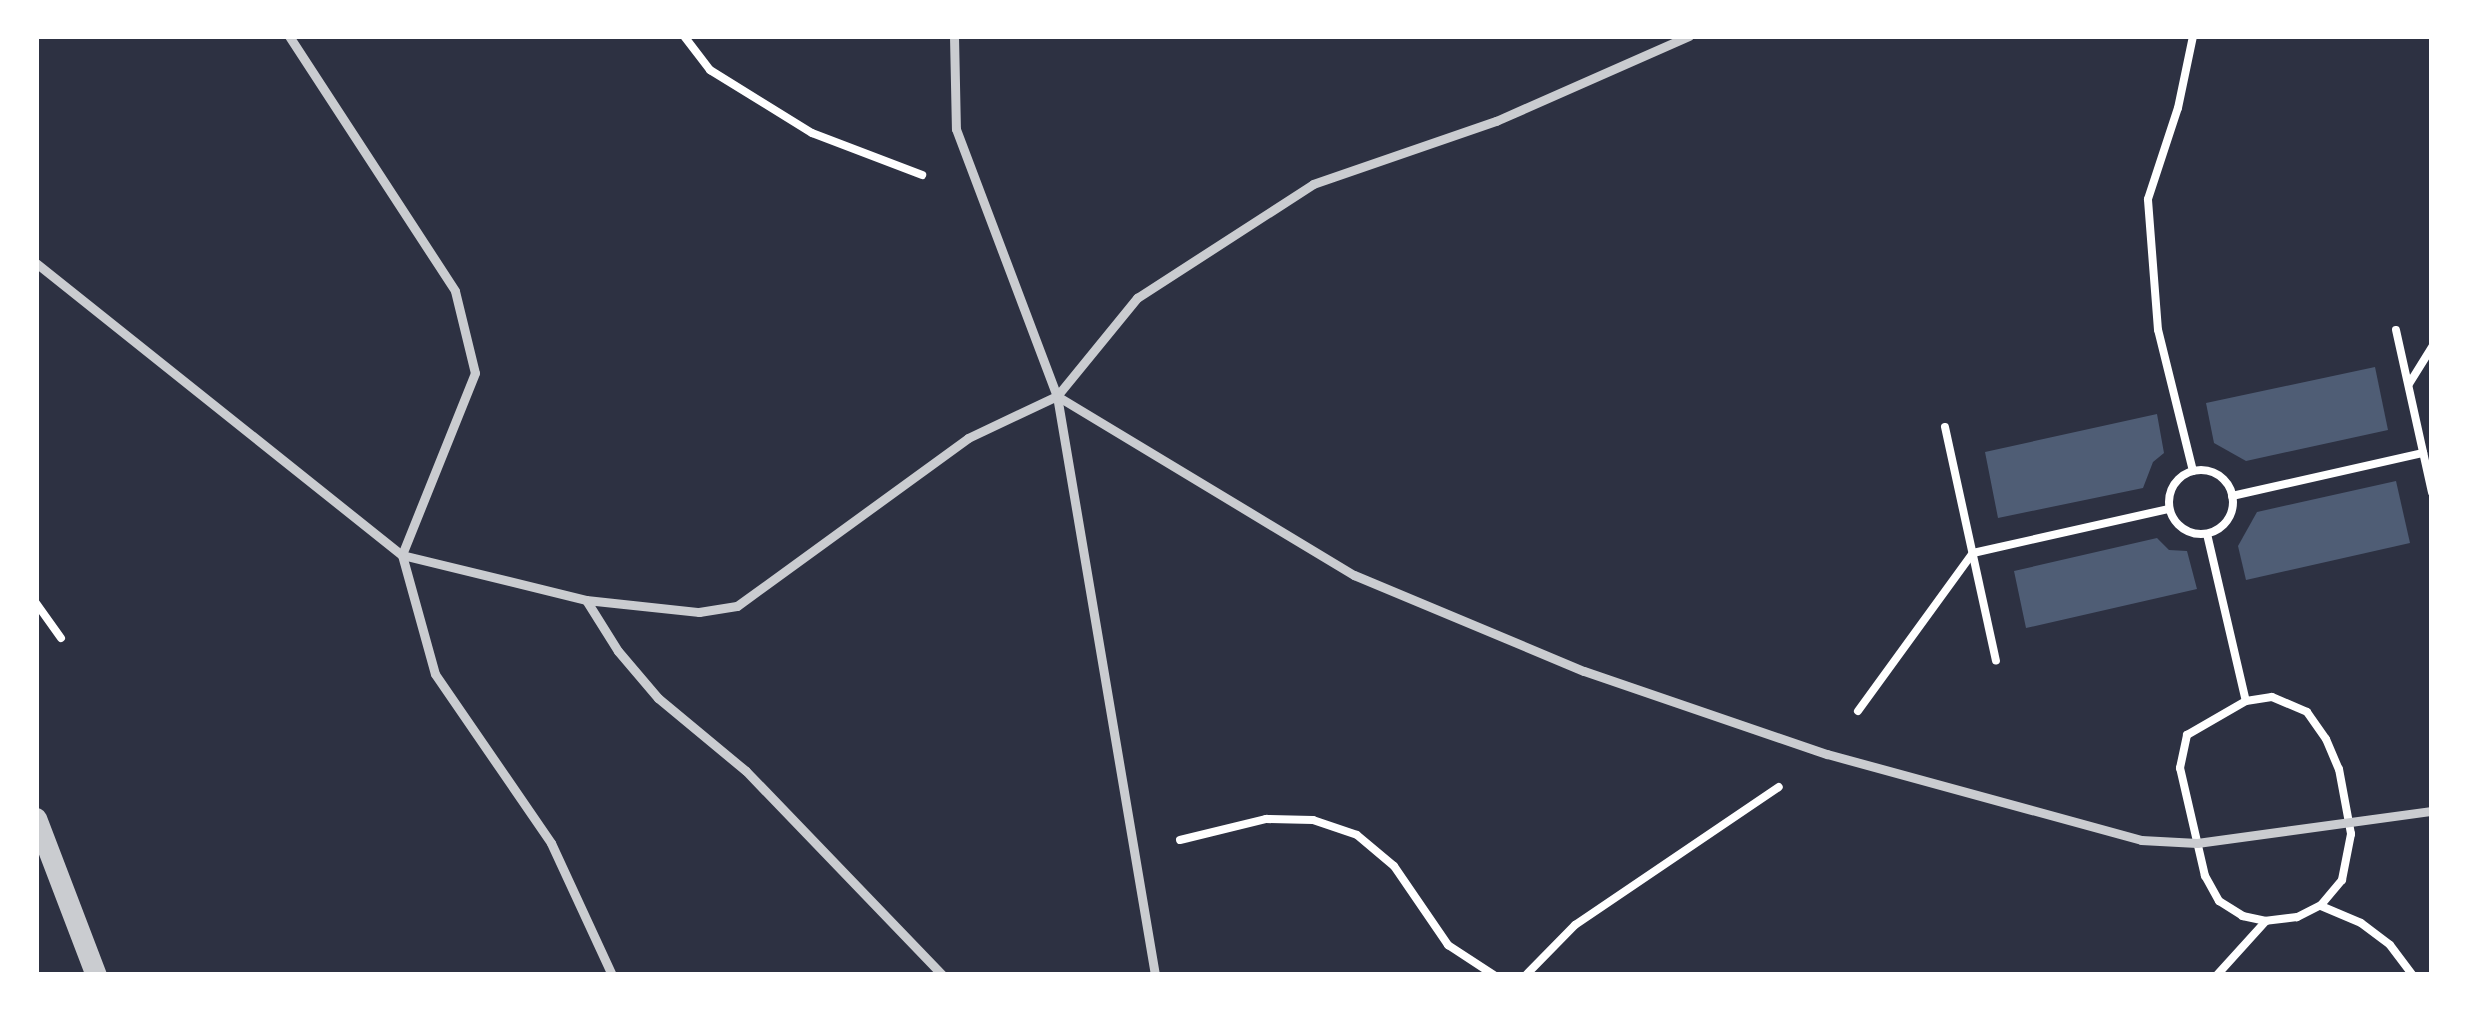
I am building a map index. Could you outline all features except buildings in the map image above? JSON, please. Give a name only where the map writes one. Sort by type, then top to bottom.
[{"type":"street","points":[[36,818],[96,975]]},
{"type":"lane","points":[[289,36],[455,291],[475,374],[402,555],[435,674],[551,843],[612,975]]},
{"type":"lane","points":[[954,36],[956,129],[1057,396],[1137,850],[1154,975]]},
{"type":"lane","points":[[36,263],[402,555],[586,601],[699,612],[736,605],[968,438],[1057,396],[1138,298],[1313,184],[1496,121],[1689,36]]},
{"type":"lane","points":[[1057,396],[1354,575],[1584,671],[1827,754],[2140,840],[2197,843],[2432,811]]},
{"type":"lane","points":[[586,601],[618,651],[658,698],[746,771],[942,975]]},
{"type":"path","points":[[684,36],[710,70],[812,133],[983,199]]},
{"type":"path","points":[[2193,36],[2178,108],[2148,199],[2158,330],[2193,471]]},
{"type":"path","points":[[2396,329],[2432,492]]},
{"type":"path","points":[[2408,386],[2432,347]]},
{"type":"path","points":[[1945,428],[1996,660]]},
{"type":"path","points":[[2232,496],[2423,453]]},
{"type":"path","points":[[2193,471],[2214,472],[2232,496],[2228,520],[2207,534],[2187,531],[2169,509],[2174,485],[2193,471]]},
{"type":"path","points":[[2207,534],[2246,701]]},
{"type":"path","points":[[36,603],[61,638]]},
{"type":"path","points":[[2272,697],[2307,712],[2339,769],[2349,819],[2342,880],[2320,905],[2297,917],[2266,921],[2243,916],[2218,901],[2197,843],[2180,768],[2187,735],[2246,701],[2272,697]]},
{"type":"path","points":[[1137,850],[1266,819],[1313,820],[1357,836],[1394,866],[1448,945],[1494,975]]},
{"type":"path","points":[[2320,905],[2360,923],[2390,945],[2413,975]]},
{"type":"path","points":[[2217,975],[2266,921]]},
{"type":"water","points":[[2375,367],[2388,430],[2246,461],[2214,443],[2206,403]]},
{"type":"water","points":[[2157,414],[2164,453],[2153,462],[2143,488],[1998,518],[1985,452]]},
{"type":"water","points":[[2396,481],[2410,543],[2246,580],[2238,546],[2257,512]]},
{"type":"water","points":[[2157,538],[2169,550],[2187,551],[2197,589],[2026,628],[2014,571]]}]
